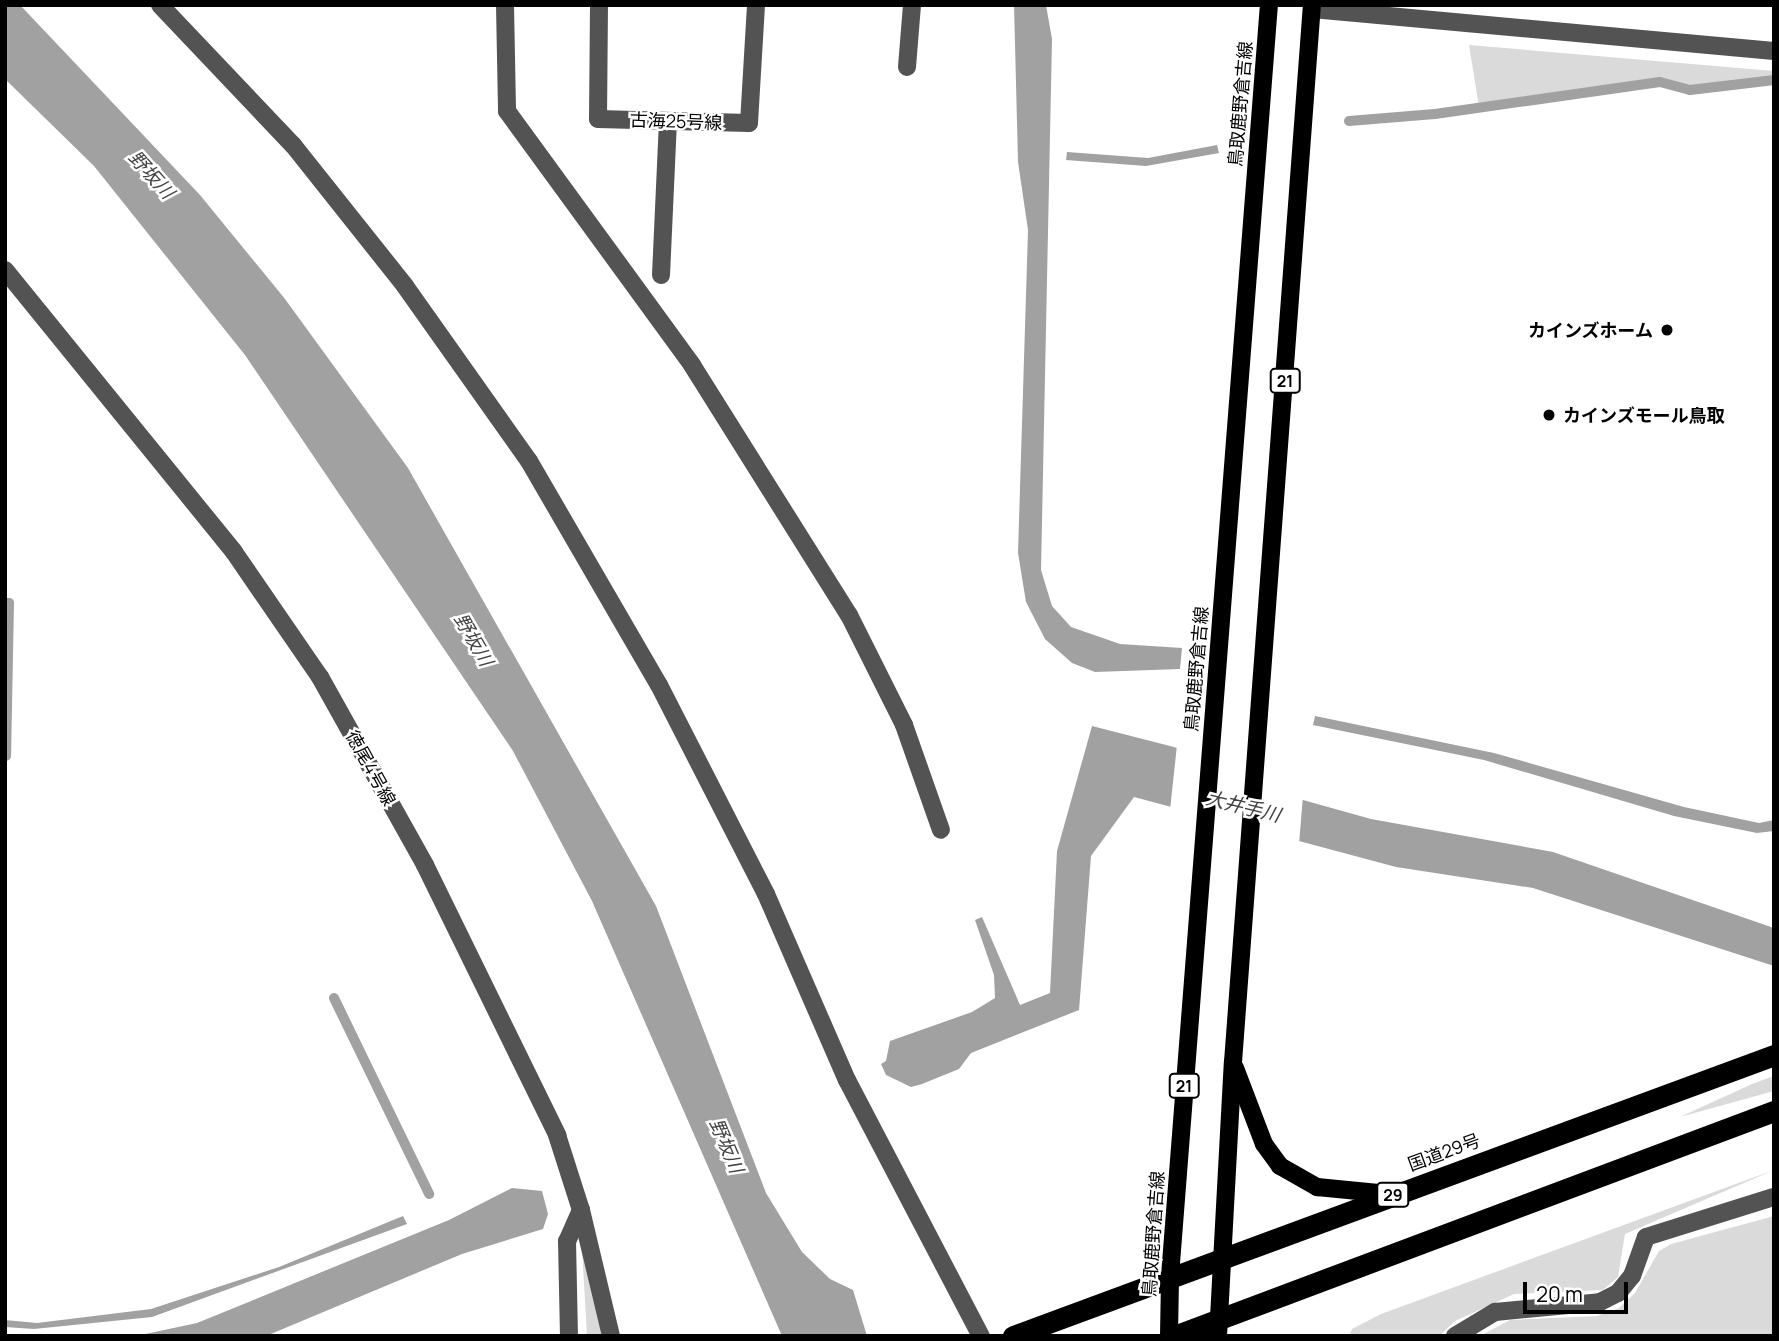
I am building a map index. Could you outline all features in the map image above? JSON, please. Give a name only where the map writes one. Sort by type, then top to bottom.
[{"type":"highway","name":"国道29号","points":[[1013,1336],[1774,1055]]},
{"type":"highway","points":[[1172,1336],[1219,1327],[1774,1111]]},
{"type":"main road","name":"鳥取鹿野倉吉線","points":[[1172,1336],[1170,1276],[1269,5]]},
{"type":"main road","name":"21","points":[[1219,1327],[1220,1260],[1233,1062],[1312,7]]},
{"type":"main road","points":[[1233,1062],[1264,1144],[1280,1166],[1317,1187],[1396,1194]]},
{"type":"street","points":[[160,5],[293,145],[405,286],[530,461],[659,685],[766,894],[847,1080],[981,1336]]},
{"type":"street","points":[[505,5],[508,111],[692,365],[849,615],[904,725],[942,830]]},
{"type":"street","name":"古海25号線","points":[[599,5],[598,118],[749,123],[756,5]]},
{"type":"street","points":[[907,67],[912,5]]},
{"type":"street","points":[[1312,7],[1774,51]]},
{"type":"street","points":[[662,275],[668,121]]},
{"type":"street","name":"徳尾4号線","points":[[5,270],[168,466],[320,677],[425,865],[557,1135],[581,1210],[611,1336]]},
{"type":"street","points":[[1455,1336],[1495,1312],[1600,1302],[1618,1293],[1632,1276],[1646,1237],[1774,1197]]},
{"type":"street","points":[[569,1336],[567,1241],[581,1210]]},
{"type":"shaded area","points":[[1469,45],[1774,71],[1774,79],[1690,88],[1660,80],[1479,107]]},
{"type":"shaded area","points":[[1774,1076],[1774,1091],[1680,1117],[1752,1084]]},
{"type":"shaded area","points":[[1774,1170],[1625,1234],[1618,1277],[1603,1290],[1514,1294],[1455,1321],[1439,1336],[1349,1336],[1352,1329],[1381,1314]]},
{"type":"shaded area","points":[[1774,1216],[1774,1336],[1480,1336],[1510,1320],[1597,1316],[1619,1308],[1635,1293],[1659,1251],[1671,1244]]},
{"type":"shaded area","points":[[582,1249],[603,1336],[587,1336]]},
{"type":"water","name":"野坂川","points":[[5,5],[20,5],[200,195],[285,299],[408,468],[656,906],[766,1193],[802,1252],[830,1279],[853,1290],[867,1336],[782,1336],[592,901],[513,751],[245,355],[94,166],[5,79]]},
{"type":"water","points":[[1014,5],[1046,5],[1052,39],[1041,570],[1052,606],[1071,627],[1120,644],[1182,648],[1180,669],[1095,672],[1072,663],[1045,639],[1026,602],[1018,553],[1028,230],[1018,162]]},
{"type":"water","points":[[1217,145],[1219,153],[1146,166],[1066,160],[1067,152],[1148,158]]},
{"type":"water","points":[[1315,716],[1494,753],[1684,807],[1759,823],[1774,820],[1774,831],[1757,833],[1674,816],[1484,760],[1313,725]]},
{"type":"water","name":"大井手川","points":[[1092,726],[1174,747],[1303,800],[1371,819],[1553,852],[1774,928],[1774,966],[1533,888],[1396,867],[1134,797],[1091,856],[1079,1010],[971,1053],[959,1069],[922,1084],[911,1087],[886,1075],[881,1064],[886,1061],[890,1041],[972,1012],[995,998],[994,975],[975,920],[982,917],[1020,1005],[1050,993],[1057,851]]},
{"type":"water","points":[[512,1188],[542,1191],[548,1214],[543,1229],[462,1254],[266,1336],[136,1336],[197,1323],[449,1220]]},
{"type":"water","points":[[403,1216],[407,1224],[152,1317],[34,1329],[5,1327],[5,1320],[37,1323],[151,1309],[279,1267]]},
{"type":"pier","points":[[1177,745],[1303,796],[1299,844],[1170,810]]},
{"type":"waterway","points":[[1349,121],[1435,114],[1660,82],[1690,90],[1774,80]]},
{"type":"waterway","points":[[5,603],[9,603],[6,756]]},
{"type":"waterway","points":[[334,998],[429,1194]]},
{"type":"place","name":"カインズホーム","points":[[1667,330]]},
{"type":"place","name":"カインズモール鳥取","points":[[1549,415]]}]
